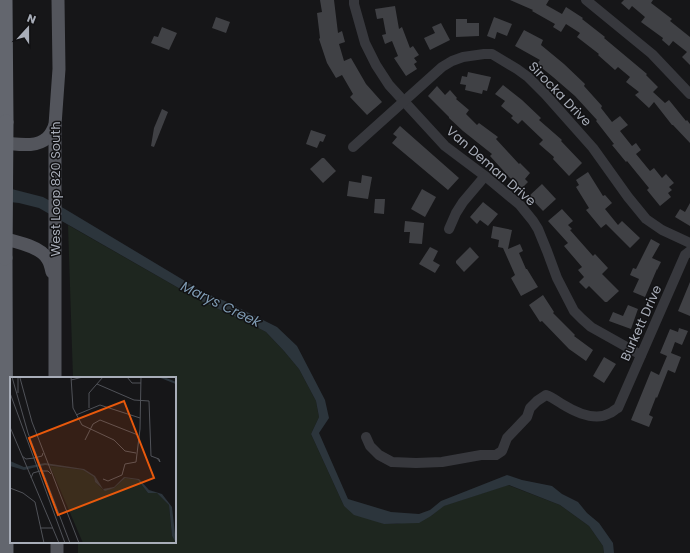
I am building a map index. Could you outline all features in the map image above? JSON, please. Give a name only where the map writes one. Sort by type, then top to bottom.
[{"type":"highway","points":[[5,0],[6,553]]},
{"type":"main road","name":"West Loop 820 South","points":[[55,377],[55,125],[59,69],[58,0]]},
{"type":"main road","points":[[0,142],[37,144],[45,140],[50,135],[55,125]]},
{"type":"main road","points":[[0,238],[29,245],[43,253],[48,258],[54,281]]},
{"type":"street","name":"Van Deman Drive","points":[[354,0],[365,43],[376,65],[389,85],[445,146],[520,205],[538,229],[557,278],[574,310],[582,319],[591,327],[641,355]]},
{"type":"street","points":[[586,0],[652,54],[690,94]]},
{"type":"street","name":"Sirocka Drive","points":[[353,147],[442,67],[452,61],[464,57],[492,54],[528,77],[545,94],[593,148],[628,197],[646,219],[662,230],[690,244]]},
{"type":"street","points":[[449,229],[463,202],[485,176]]},
{"type":"street","name":"Burkett Drive","points":[[366,437],[370,446],[379,456],[392,462],[442,462],[481,455],[496,455],[502,451],[507,438],[527,417],[530,408],[536,401],[546,395],[583,415],[596,417],[609,414],[618,408],[685,255],[690,250]]},
{"type":"shaded area","points":[[68,225],[203,302],[266,332],[299,369],[316,401],[319,417],[311,434],[344,506],[384,524],[397,524],[431,516],[443,506],[508,485],[560,505],[589,526],[603,546],[604,553],[78,553],[78,543],[176,543],[176,377],[73,377]]},
{"type":"water","name":"Marys Creek","points":[[0,186],[43,197],[205,293],[225,301],[277,327],[297,346],[325,400],[329,418],[319,433],[348,499],[391,512],[419,514],[430,510],[441,501],[507,475],[522,480],[552,486],[562,494],[578,502],[587,513],[599,523],[613,543],[614,553],[604,553],[603,546],[589,526],[560,505],[509,485],[444,506],[419,523],[384,524],[354,515],[344,506],[311,434],[319,417],[316,401],[299,369],[266,332],[203,302],[39,208],[19,203],[0,201]]},
{"type":"building","points":[[320,0],[334,0],[338,33],[342,31],[345,42],[339,44],[344,61],[351,58],[366,84],[382,102],[367,115],[350,97],[353,94],[342,75],[336,78],[327,63],[319,39],[317,13],[322,12]]},
{"type":"building","points":[[510,0],[549,0],[546,5],[562,14],[566,7],[583,18],[582,19],[647,74],[646,75],[658,87],[653,92],[665,103],[669,100],[686,121],[687,120],[690,124],[690,143],[672,125],[654,102],[649,108],[635,95],[639,92],[626,82],[630,77],[618,67],[615,70],[598,55],[599,54],[577,37],[580,33],[566,24],[561,32],[553,27],[555,24],[532,11],[533,10]]},
{"type":"building","points":[[624,0],[653,0],[651,3],[672,19],[670,21],[690,37],[690,65],[682,57],[687,52],[673,41],[669,46],[662,40],[663,38],[641,22],[645,17],[632,6],[629,10],[621,3]]},
{"type":"building","points":[[395,6],[399,29],[402,27],[410,48],[413,46],[419,55],[414,58],[417,62],[414,64],[417,69],[406,76],[394,58],[398,56],[392,41],[385,44],[382,35],[386,34],[383,18],[377,19],[375,9]]},
{"type":"building","points":[[216,17],[230,22],[226,33],[212,28]]},
{"type":"building","points":[[494,17],[512,24],[507,36],[497,32],[495,39],[487,36]]},
{"type":"building","points":[[456,19],[467,19],[467,23],[479,23],[479,36],[456,37]]},
{"type":"building","points":[[441,23],[450,40],[430,50],[424,38],[435,33],[432,27]]},
{"type":"building","points":[[162,27],[177,33],[169,50],[151,43],[154,36],[158,37]]},
{"type":"building","points":[[524,30],[543,40],[541,45],[585,84],[584,86],[602,106],[601,108],[612,122],[620,116],[628,125],[620,131],[632,146],[636,143],[641,150],[636,154],[650,171],[654,168],[662,178],[666,174],[674,183],[669,187],[672,190],[668,193],[671,197],[660,206],[647,190],[649,188],[612,145],[614,144],[596,121],[597,120],[575,96],[537,64],[540,60],[515,46]]},
{"type":"building","points":[[468,72],[491,77],[487,91],[483,90],[482,94],[465,90],[466,85],[460,84],[462,76],[467,77]]},
{"type":"building","points":[[503,85],[541,118],[539,120],[562,140],[561,141],[582,163],[569,176],[553,159],[554,157],[539,144],[543,140],[522,120],[518,124],[511,118],[513,116],[501,106],[505,101],[495,94]]},
{"type":"building","points":[[437,86],[445,95],[450,90],[457,98],[456,99],[469,110],[466,114],[477,125],[479,123],[498,137],[496,139],[519,164],[520,163],[530,173],[525,179],[528,182],[522,188],[510,178],[490,156],[492,154],[463,131],[428,96]]},
{"type":"building","points":[[162,109],[168,112],[154,147],[151,146],[154,128]]},
{"type":"building","points":[[400,126],[459,178],[448,190],[392,143],[397,137],[393,134]]},
{"type":"building","points":[[311,130],[326,135],[323,142],[320,141],[317,148],[306,144]]},
{"type":"building","points":[[322,158],[324,158],[336,171],[323,183],[310,169]]},
{"type":"building","points":[[588,172],[603,196],[605,195],[612,203],[605,209],[618,225],[622,221],[640,238],[630,248],[606,224],[601,228],[586,210],[589,208],[576,187],[579,185],[576,180]]},
{"type":"building","points":[[362,175],[372,177],[368,199],[347,196],[349,181],[361,183]]},
{"type":"building","points":[[542,184],[556,199],[543,211],[529,196]]},
{"type":"building","points":[[422,189],[436,197],[425,217],[411,209]]},
{"type":"building","points":[[375,199],[385,199],[384,214],[374,213]]},
{"type":"building","points":[[483,202],[498,214],[488,226],[480,220],[477,224],[470,217]]},
{"type":"building","points":[[690,203],[690,226],[675,217],[680,209],[685,212]]},
{"type":"building","points":[[562,209],[573,221],[568,225],[572,229],[570,230],[593,256],[595,254],[608,268],[602,274],[619,291],[607,302],[605,302],[589,286],[586,289],[579,282],[584,277],[578,270],[582,267],[564,246],[568,243],[548,221]]},
{"type":"building","points":[[405,221],[424,223],[422,244],[409,243],[410,232],[404,232]]},
{"type":"building","points":[[493,226],[512,230],[508,249],[520,244],[523,251],[519,253],[526,269],[538,287],[521,296],[511,278],[515,275],[503,248],[498,247],[499,240],[491,238]]},
{"type":"building","points":[[651,239],[660,244],[652,258],[661,262],[645,297],[633,292],[639,279],[630,275],[633,268],[636,269]]},
{"type":"building","points":[[430,247],[438,251],[433,261],[440,265],[435,273],[419,264]]},
{"type":"building","points":[[470,247],[479,257],[464,272],[456,261]]},
{"type":"building","points":[[690,282],[690,316],[678,311]]},
{"type":"building","points":[[543,295],[554,312],[553,313],[575,335],[574,336],[593,350],[586,361],[569,349],[542,321],[540,322],[529,305]]},
{"type":"building","points":[[628,305],[638,309],[631,329],[609,321],[613,312],[623,316]]},
{"type":"building","points":[[679,328],[688,331],[682,345],[675,342],[671,353],[681,357],[675,373],[668,370],[649,415],[653,417],[649,427],[631,420],[651,371],[659,375],[667,356],[660,353],[670,329],[678,332]]},
{"type":"building","points":[[604,357],[616,364],[604,383],[593,376]]}]
